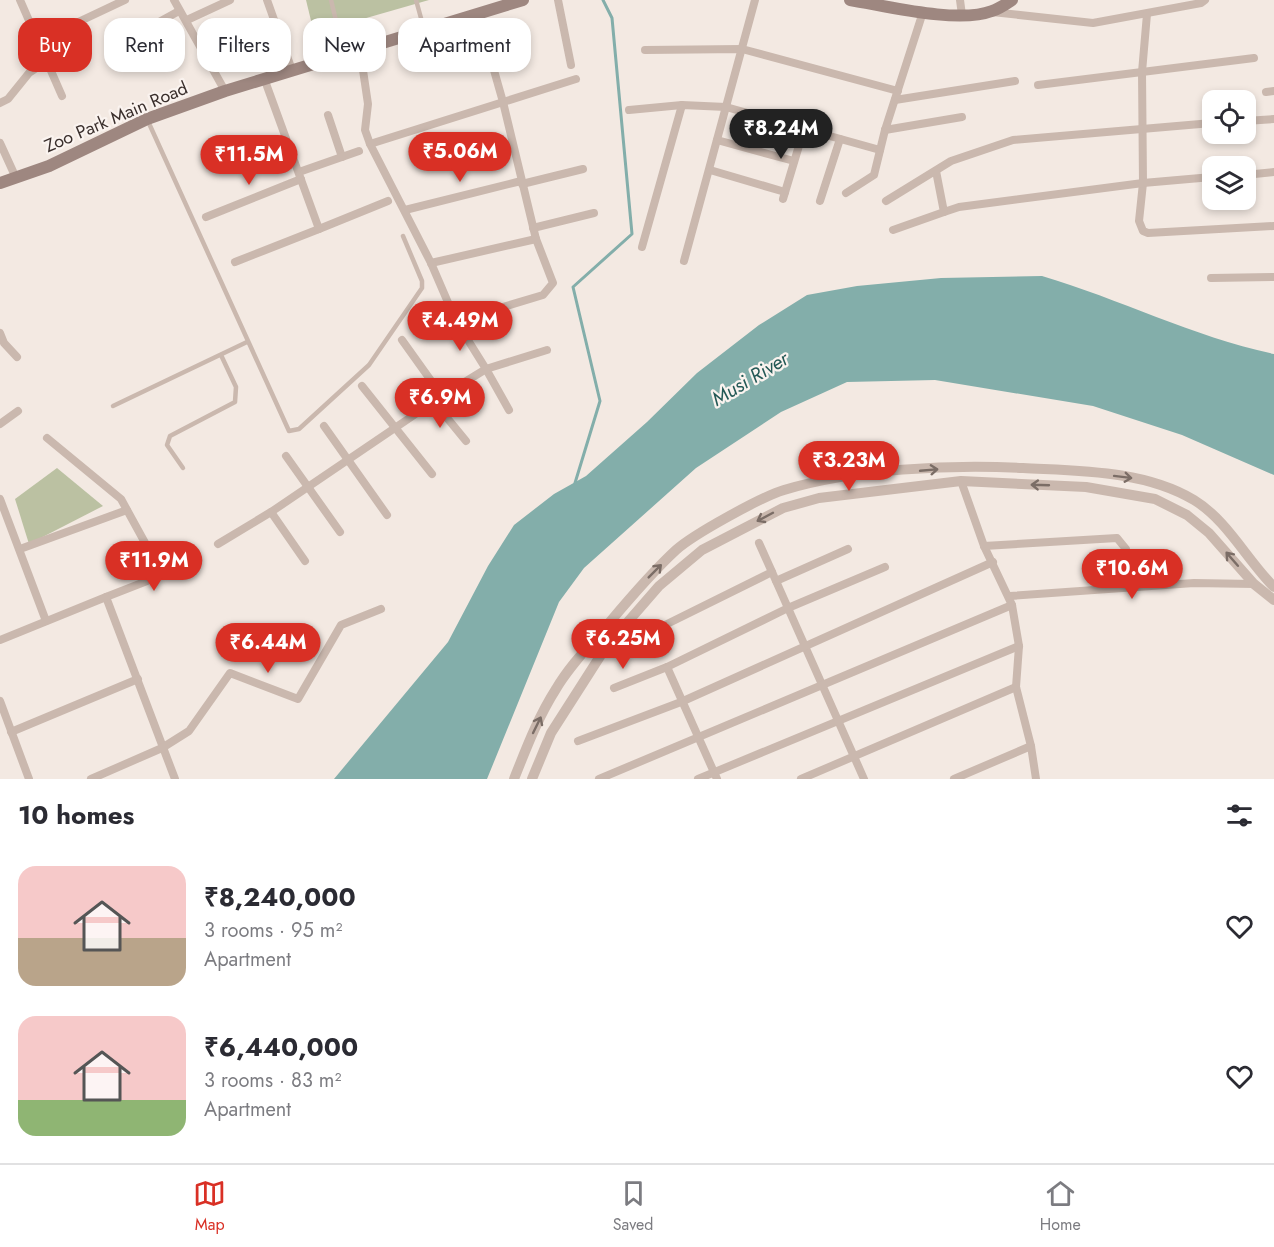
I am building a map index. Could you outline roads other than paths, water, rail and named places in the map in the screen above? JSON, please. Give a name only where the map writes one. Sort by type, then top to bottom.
[{"type":"main road","name":"Zoo Park Main Road","points":[[465,18],[478,14],[491,5],[522,0]]},
{"type":"main road","points":[[850,0],[923,12],[962,15],[992,12],[1010,1]]},
{"type":"main road","name":"Zoo Park Main Road","points":[[0,183],[49,166],[147,119],[303,67]]},
{"type":"street","points":[[20,0],[28,18]]},
{"type":"street","points":[[86,18],[125,0]]},
{"type":"street","points":[[174,0],[225,91]]},
{"type":"street","points":[[187,20],[230,0]]},
{"type":"street","points":[[267,0],[292,70]]},
{"type":"street","points":[[558,0],[571,65]]},
{"type":"street","points":[[684,261],[755,0]]},
{"type":"street","points":[[960,0],[962,15]]},
{"type":"street","points":[[992,12],[1093,24],[1205,0]]},
{"type":"street","points":[[166,18],[179,11]]},
{"type":"street","points":[[846,193],[874,175],[885,130],[923,12]]},
{"type":"street","points":[[456,321],[543,295],[551,289],[552,276],[536,239],[503,102],[478,14]]},
{"type":"street","points":[[1148,14],[1142,72],[1143,183],[1139,221],[1143,231],[1148,233],[1274,225]]},
{"type":"street","points":[[645,50],[742,49],[897,96],[1015,81]]},
{"type":"street","points":[[1038,85],[1254,58]]},
{"type":"street","points":[[0,103],[8,99],[30,72]]},
{"type":"street","points":[[52,72],[62,96]]},
{"type":"street","points":[[363,72],[368,104],[365,130],[370,144],[431,263],[456,321],[509,410]]},
{"type":"street","points":[[264,78],[319,229]]},
{"type":"street","points":[[370,144],[576,79]]},
{"type":"street","points":[[642,248],[682,105]]},
{"type":"street","points":[[629,110],[682,105],[726,107],[880,150]]},
{"type":"street","points":[[328,115],[342,157]]},
{"type":"street","points":[[885,130],[962,117]]},
{"type":"street","points":[[1256,120],[1274,119]]},
{"type":"street","points":[[886,201],[951,161],[1013,140],[1202,124]]},
{"type":"street","points":[[710,170],[784,195],[804,129]]},
{"type":"street","points":[[820,201],[840,139]]},
{"type":"street","points":[[717,140],[794,160]]},
{"type":"street","points":[[0,143],[16,178]]},
{"type":"street","points":[[206,217],[359,151]]},
{"type":"street","points":[[405,210],[583,169]]},
{"type":"street","points":[[936,171],[944,212]]},
{"type":"street","points":[[1256,174],[1274,172]]},
{"type":"street","points":[[893,230],[959,207],[1143,183],[1202,178]]},
{"type":"street","points":[[235,262],[388,201]]},
{"type":"street","points":[[533,228],[594,213]]},
{"type":"street","points":[[431,263],[536,239]]},
{"type":"street","points":[[1210,278],[1274,277]]},
{"type":"street","points":[[0,333],[2,342],[16,357]]},
{"type":"street","points":[[402,340],[442,396]]},
{"type":"street","points":[[218,544],[271,512],[442,396],[486,369],[547,350]]},
{"type":"street","points":[[362,386],[432,474]]},
{"type":"street","points":[[434,402],[466,441]]},
{"type":"street","points":[[0,424],[18,411]]},
{"type":"street","points":[[324,426],[387,515]]},
{"type":"street","points":[[0,640],[147,581],[154,574],[155,561],[121,499],[47,438]]},
{"type":"street","points":[[286,456],[340,532]]},
{"type":"street","points":[[513,779],[556,688],[642,584],[678,548],[783,490],[850,477],[970,467],[1064,471],[1136,478],[1165,487],[1195,501],[1221,525],[1273,595]]},
{"type":"street","points":[[961,481],[984,546],[1011,601],[1018,646],[1016,687],[1031,746],[1036,779]]},
{"type":"street","points":[[532,779],[551,733],[606,647],[659,586],[702,549],[783,507],[819,498],[961,481],[1086,486],[1155,499],[1187,515],[1209,533],[1254,584],[1273,595]]},
{"type":"street","points":[[0,499],[46,621]]},
{"type":"street","points":[[20,549],[127,510]]},
{"type":"street","points":[[271,512],[305,561]]},
{"type":"street","points":[[984,546],[1117,538],[1124,543],[1126,549],[1128,587]]},
{"type":"street","points":[[759,543],[864,779]]},
{"type":"street","points":[[776,581],[848,549]]},
{"type":"street","points":[[578,741],[681,702],[993,562]]},
{"type":"street","points":[[614,688],[668,667],[788,608],[885,567]]},
{"type":"street","points":[[665,625],[772,572]]},
{"type":"street","points":[[599,779],[1011,601],[1128,587],[1194,583],[1254,584]]},
{"type":"street","points":[[106,597],[175,779]]},
{"type":"street","points":[[91,779],[162,748],[189,731],[230,673],[298,699],[341,625],[381,609]]},
{"type":"street","points":[[698,779],[715,776],[1018,646]]},
{"type":"street","points":[[668,667],[681,702],[715,776]]},
{"type":"street","points":[[11,732],[138,679]]},
{"type":"street","points":[[801,779],[1016,687]]},
{"type":"street","points":[[0,701],[29,779]]},
{"type":"street","points":[[954,779],[1031,746]]},
{"type":"lane","points":[[331,0],[335,18]]},
{"type":"lane","points":[[416,0],[421,18]]},
{"type":"lane","points":[[147,119],[283,423],[289,431],[299,429],[369,365],[422,288],[422,281],[403,236]]},
{"type":"lane","points":[[113,406],[247,342]]},
{"type":"lane","points":[[183,468],[167,445],[170,436],[235,402],[236,387],[221,355]]},
{"type":"water","name":"Musi River","points":[[1042,276],[1215,338],[1274,354],[1274,475],[1182,435],[1093,406],[935,380],[847,382],[781,412],[696,468],[584,568],[559,602],[487,779],[334,779],[448,642],[488,566],[514,525],[554,494],[586,476],[647,422],[697,373],[759,325],[807,295],[857,286],[941,278]]},
{"type":"waterway","points":[[575,483],[600,401],[573,287],[632,234],[612,18],[603,0]]}]
